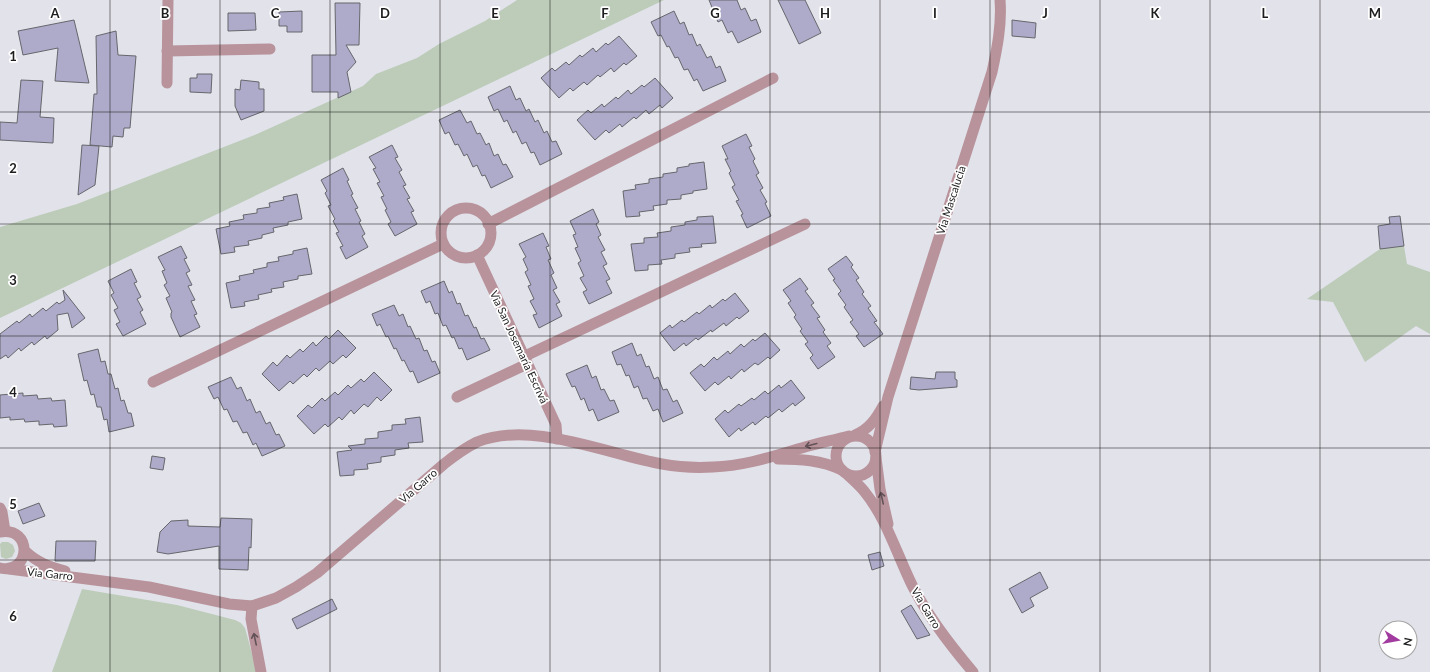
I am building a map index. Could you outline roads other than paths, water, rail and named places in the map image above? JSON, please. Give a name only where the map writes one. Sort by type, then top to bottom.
[{"type":"street","points":[[167,83],[168,0]]},
{"type":"street","name":"Via Mascalucia","points":[[888,397],[992,72],[997,50],[1000,0]]},
{"type":"street","points":[[167,50],[270,49]]},
{"type":"street","points":[[488,224],[773,78]]},
{"type":"street","points":[[466,209],[477,212],[482,215],[488,224],[490,230],[489,242],[477,255],[467,258],[458,257],[449,252],[443,244],[442,227],[447,218],[455,211],[466,209]]},
{"type":"street","points":[[457,397],[525,360],[805,224]]},
{"type":"street","points":[[153,382],[443,244]]},
{"type":"street","name":"Via San Josemaría Escrivá","points":[[477,255],[556,425],[557,439]]},
{"type":"street","points":[[888,397],[874,422],[863,432],[841,441],[836,450],[836,459],[838,465],[844,472],[864,490],[891,536]]},
{"type":"street","points":[[769,458],[819,461],[856,476],[865,473],[870,470],[874,464],[888,397]]},
{"type":"street","name":"Via Garro","points":[[5,569],[149,586],[229,604],[252,606],[276,598],[317,573],[462,450],[478,442],[494,437],[529,435],[557,439],[661,464],[686,466],[713,467],[738,465],[769,458]]},
{"type":"street","points":[[769,458],[852,436],[867,439],[873,446],[876,454],[880,489],[891,536]]},
{"type":"street","points":[[1,510],[2,531],[17,534],[24,545],[23,557],[20,563],[5,569]]},
{"type":"street","name":"Via Garro","points":[[891,536],[913,586],[932,621],[973,672]]},
{"type":"street","name":"Via Garro","points":[[24,551],[35,561],[90,578]]},
{"type":"street","points":[[252,606],[251,619],[261,672]]}]
